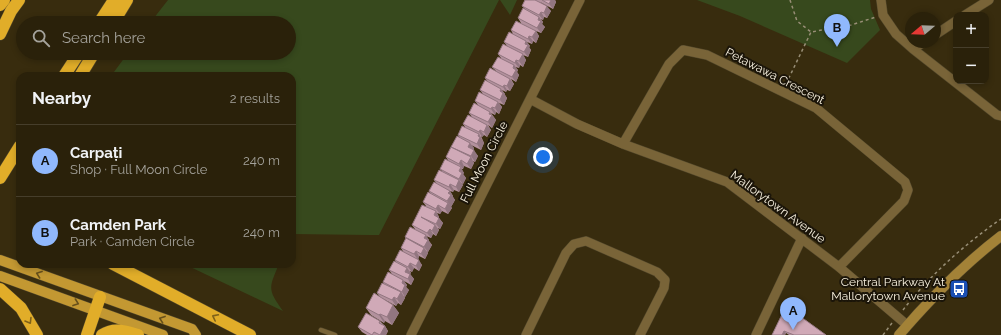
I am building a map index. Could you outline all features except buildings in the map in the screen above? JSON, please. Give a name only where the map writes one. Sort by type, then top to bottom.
[{"type":"highway","points":[[0,5],[4,0]]},
{"type":"highway","points":[[0,34],[11,11],[19,0]]},
{"type":"highway","points":[[104,16],[114,0]]},
{"type":"highway","points":[[117,16],[127,0]]},
{"type":"highway","points":[[67,72],[74,60]]},
{"type":"highway","points":[[82,72],[90,60]]},
{"type":"highway","points":[[0,178],[16,152]]},
{"type":"highway","points":[[121,268],[250,335]]},
{"type":"highway","points":[[0,289],[21,308],[37,335]]},
{"type":"highway","points":[[87,335],[100,297]]},
{"type":"highway","points":[[102,335],[114,330],[122,330],[138,335]]},
{"type":"main road","points":[[0,260],[16,266]]},
{"type":"main road","points":[[22,268],[192,329],[196,335]]},
{"type":"main road","points":[[0,276],[163,335]]},
{"type":"street","name":"Full Moon Circle","points":[[411,335],[580,0]]},
{"type":"street","points":[[881,0],[883,15],[896,34],[997,115],[1001,116]]},
{"type":"street","points":[[970,12],[988,0]]},
{"type":"street","points":[[941,31],[953,23]]},
{"type":"street","name":"Petawawa Crescent","points":[[623,144],[670,64],[683,50],[707,55],[816,108],[905,182],[908,190],[904,201],[840,268]]},
{"type":"street","name":"Mallorytown Avenue","points":[[530,99],[577,124],[623,144],[727,182],[840,268],[907,325]]},
{"type":"street","points":[[899,335],[944,286],[1001,236]]},
{"type":"street","points":[[756,335],[802,238]]},
{"type":"street","points":[[526,335],[566,253],[574,244],[586,241],[657,272],[665,280],[664,288],[640,335]]},
{"type":"lane","points":[[321,330],[335,335]]},
{"type":"path","points":[[790,0],[797,22],[811,32],[851,24],[883,15]]},
{"type":"path","points":[[782,92],[811,32]]},
{"type":"path","points":[[905,307],[934,275],[975,239],[1001,219]]},
{"type":"path","points":[[883,335],[890,326]]},
{"type":"green space","points":[[168,0],[499,0],[379,235],[296,234],[296,72],[114,72],[123,60],[296,60],[296,16],[155,16]]},
{"type":"green space","points":[[500,0],[517,0],[510,15]]},
{"type":"green space","points":[[697,0],[870,0],[871,9],[880,30],[847,63],[740,16]]},
{"type":"green space","points":[[192,268],[277,268],[271,288],[274,298],[283,311]]},
{"type":"place","name":"Camden Park","points":[[837,47]]},
{"type":"place","name":"Central Parkway At Mallorytown Avenue","points":[[959,289]]},
{"type":"place","name":"Carpați","points":[[793,330]]}]
